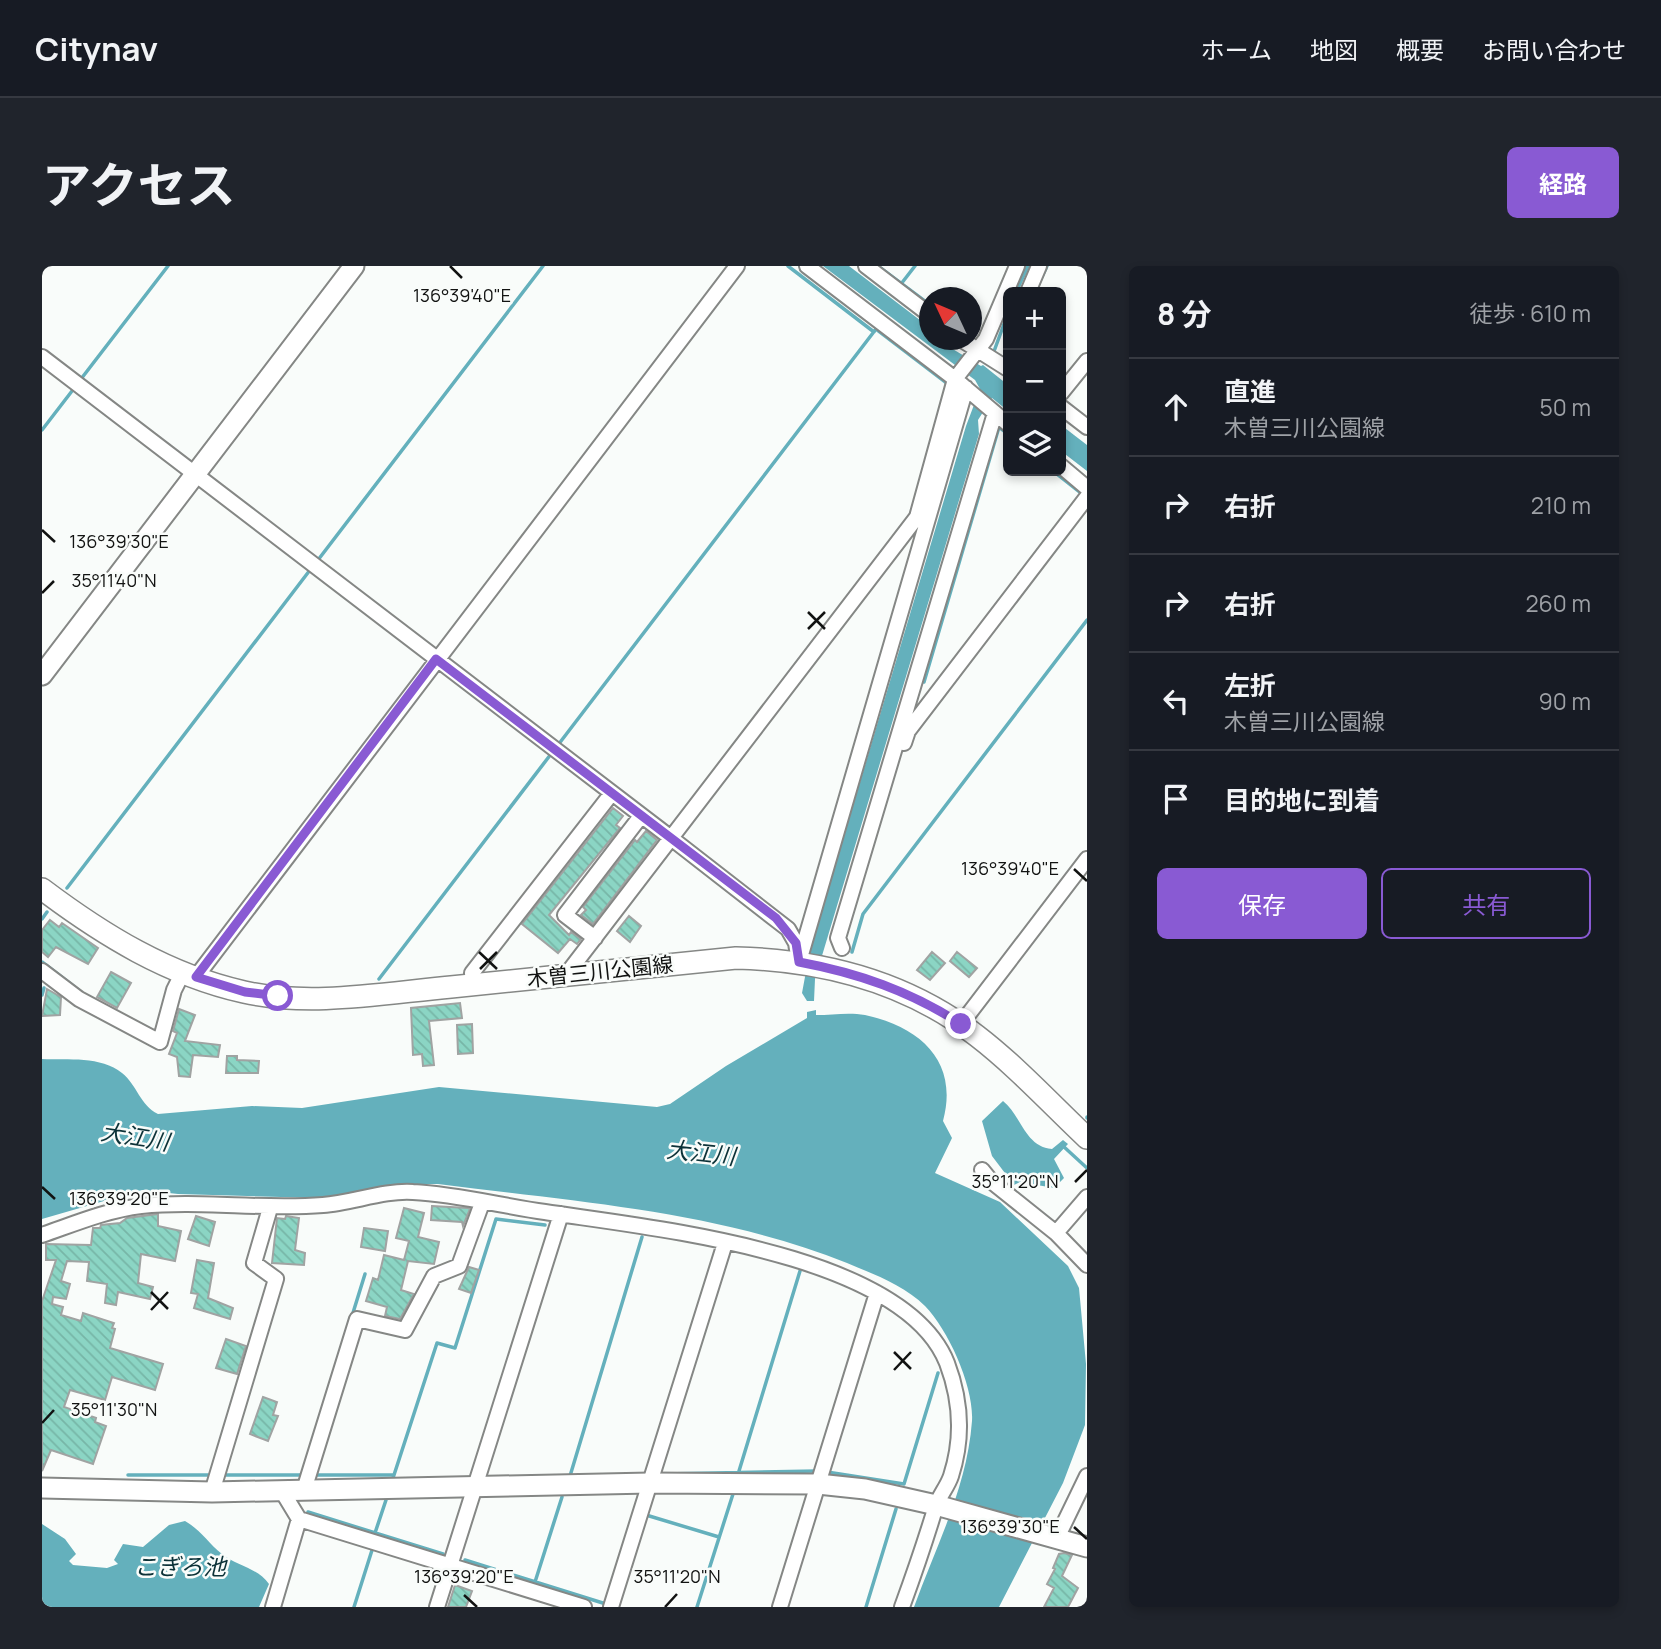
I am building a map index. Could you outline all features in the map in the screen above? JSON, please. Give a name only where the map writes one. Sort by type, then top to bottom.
[{"type":"main road","name":"木曽三川公園線","points":[[45,898],[129,948],[190,975],[245,992],[291,998],[361,995],[736,958],[821,962],[899,990],[961,1024],[999,1054],[1087,1138]]},
{"type":"street","points":[[42,675],[354,266]]},
{"type":"street","points":[[42,971],[79,999],[160,1042],[174,990],[190,975],[436,659],[737,266]]},
{"type":"street","points":[[807,266],[957,376],[968,390],[1003,420]]},
{"type":"street","points":[[866,266],[919,307]]},
{"type":"street","points":[[566,975],[917,517],[957,376],[978,353],[986,339],[1017,266]]},
{"type":"street","points":[[1030,287],[1039,266]]},
{"type":"street","points":[[974,350],[1003,362]]},
{"type":"street","points":[[42,357],[671,838],[788,929],[796,943],[821,962]]},
{"type":"street","points":[[1066,387],[1087,361]]},
{"type":"street","points":[[821,962],[968,390]]},
{"type":"street","points":[[821,962],[838,938],[992,411]]},
{"type":"street","points":[[1066,411],[1087,427]]},
{"type":"street","points":[[1066,470],[1087,488]]},
{"type":"street","points":[[821,962],[908,731],[1087,497]]},
{"type":"street","points":[[473,984],[472,973],[612,793]]},
{"type":"street","points":[[595,938],[565,915],[641,816]]},
{"type":"street","points":[[961,1024],[1087,859]]},
{"type":"street","points":[[982,1170],[991,1181],[1056,1233],[1087,1265]]},
{"type":"street","points":[[42,1235],[114,1210],[144,1206],[270,1208],[325,1205],[409,1191],[647,1227],[725,1243],[795,1259],[877,1293],[915,1319],[933,1340],[947,1363],[957,1394],[959,1436],[950,1478],[902,1607]]},
{"type":"street","points":[[1056,1233],[1087,1197]]},
{"type":"street","points":[[304,1490],[357,1319],[405,1330],[434,1276],[459,1266],[482,1203]]},
{"type":"street","points":[[212,1492],[276,1279],[254,1263],[270,1208]]},
{"type":"street","points":[[437,1607],[561,1214]]},
{"type":"street","points":[[611,1607],[725,1243]]},
{"type":"street","points":[[780,1607],[877,1293]]},
{"type":"street","points":[[1053,1537],[1087,1476]]},
{"type":"street","points":[[42,1488],[212,1492],[650,1483],[818,1484],[865,1489],[939,1506],[1087,1547]]},
{"type":"street","points":[[282,1491],[299,1519],[584,1607]]},
{"type":"street","points":[[273,1607],[299,1519]]},
{"type":"water","points":[[823,266],[849,266],[919,319],[919,338]]},
{"type":"water","points":[[935,350],[954,350],[983,365],[1003,381],[1003,407],[992,398],[978,420],[979,434],[815,979],[814,1001],[807,1001],[802,993],[810,950],[966,426],[980,389],[975,380]]},
{"type":"water","points":[[1066,429],[1087,445],[1087,471],[1066,455]]},
{"type":"water","name":"大江川","points":[[816,1010],[816,1015],[859,1014],[885,1021],[919,1038],[931,1050],[945,1081],[947,1100],[943,1121],[952,1138],[935,1173],[1000,1202],[1068,1266],[1079,1288],[1086,1364],[1085,1425],[1063,1483],[999,1607],[914,1607],[964,1470],[972,1407],[964,1376],[951,1344],[925,1306],[898,1286],[847,1263],[798,1245],[697,1220],[594,1203],[438,1184],[410,1184],[317,1198],[178,1194],[142,1190],[42,1219],[42,1059],[94,1061],[114,1068],[127,1078],[147,1105],[158,1114],[252,1106],[302,1108],[439,1087],[657,1107],[670,1104],[726,1066],[807,1018],[807,1012]]},
{"type":"water","points":[[1003,1101],[1035,1143],[1052,1149],[1063,1140],[1068,1144],[1054,1159],[1064,1178],[1054,1188],[1020,1182],[1014,1185],[992,1156],[982,1121]]},
{"type":"water","name":"こぎろ池","points":[[185,1521],[222,1554],[253,1571],[269,1584],[259,1607],[42,1607],[42,1524],[65,1539],[76,1554],[69,1561],[73,1565],[107,1568],[118,1564],[114,1560],[123,1544],[143,1547],[169,1525]]},
{"type":"building","points":[[613,808],[623,816],[616,825],[620,828],[549,915],[569,935],[571,932],[581,939],[577,944],[570,939],[558,953],[522,924]]},
{"type":"building","points":[[646,831],[657,840],[593,924],[581,915],[586,910],[583,907],[635,840],[637,842]]},
{"type":"building","points":[[629,916],[641,926],[630,942],[617,931]]},
{"type":"building","points":[[50,920],[59,927],[62,923],[98,948],[88,964],[56,947],[48,957],[42,952],[42,930]]},
{"type":"building","points":[[932,952],[945,963],[930,980],[917,970]]},
{"type":"building","points":[[957,952],[977,968],[969,977],[950,961]]},
{"type":"building","points":[[111,972],[131,983],[117,1008],[97,997]]},
{"type":"building","points":[[47,989],[61,997],[60,1015],[42,1016]]},
{"type":"building","points":[[460,1003],[462,1018],[429,1021],[434,1065],[423,1066],[422,1054],[413,1055],[411,1008]]},
{"type":"building","points":[[179,1009],[195,1015],[185,1041],[220,1045],[218,1057],[193,1055],[190,1077],[179,1076],[177,1057],[169,1054],[177,1033],[173,1031]]},
{"type":"building","points":[[472,1024],[473,1053],[458,1054],[457,1025]]},
{"type":"building","points":[[227,1056],[237,1056],[237,1060],[259,1061],[258,1073],[226,1073]]},
{"type":"building","points":[[432,1206],[470,1209],[463,1226],[462,1222],[431,1220]]},
{"type":"building","points":[[404,1208],[424,1213],[418,1237],[439,1242],[434,1264],[408,1261],[401,1290],[414,1294],[400,1319],[385,1316],[387,1307],[366,1301],[373,1278],[378,1280],[384,1255],[404,1260],[409,1241],[396,1238]]},
{"type":"building","points":[[158,1214],[158,1226],[181,1231],[175,1261],[141,1254],[138,1283],[153,1287],[150,1299],[118,1292],[116,1305],[105,1303],[107,1284],[87,1281],[89,1262],[67,1261],[61,1281],[70,1284],[66,1299],[53,1297],[52,1304],[63,1307],[61,1315],[81,1321],[83,1313],[114,1323],[110,1348],[163,1364],[155,1390],[112,1377],[105,1400],[70,1390],[64,1407],[96,1418],[95,1422],[106,1426],[93,1464],[51,1450],[42,1471],[42,1301],[56,1260],[46,1260],[46,1244],[91,1245],[93,1228],[120,1223],[127,1218]]},
{"type":"building","points":[[196,1216],[215,1222],[209,1246],[188,1239]]},
{"type":"building","points":[[286,1216],[299,1218],[295,1250],[305,1253],[304,1265],[272,1263],[277,1218],[285,1219]]},
{"type":"building","points":[[364,1228],[388,1231],[385,1251],[361,1247]]},
{"type":"building","points":[[197,1260],[214,1263],[208,1298],[233,1308],[230,1319],[194,1308],[198,1294],[191,1293]]},
{"type":"building","points":[[469,1267],[479,1270],[471,1293],[459,1289]]},
{"type":"building","points":[[226,1339],[246,1346],[237,1374],[216,1368]]},
{"type":"building","points":[[263,1397],[277,1402],[273,1415],[278,1416],[268,1441],[250,1434]]},
{"type":"building","points":[[1059,1554],[1072,1555],[1062,1576],[1078,1588],[1068,1607],[1044,1607],[1054,1588],[1047,1584]]},
{"type":"building","points":[[455,1585],[472,1591],[466,1607],[448,1607]]},
{"type":"waterway","points":[[81,379],[168,266]]},
{"type":"waterway","points":[[318,560],[543,266]]},
{"type":"waterway","points":[[788,266],[874,332]]},
{"type":"waterway","points":[[878,266],[919,297]]},
{"type":"waterway","points":[[901,284],[915,266]]},
{"type":"waterway","points":[[1018,287],[1028,266]]},
{"type":"waterway","points":[[1039,283],[1047,266]]},
{"type":"waterway","points":[[993,354],[1003,327]]},
{"type":"waterway","points":[[558,745],[876,329],[948,384]]},
{"type":"waterway","points":[[42,430],[72,391]]},
{"type":"waterway","points":[[924,682],[999,427],[1003,430]]},
{"type":"waterway","points":[[1059,476],[1082,494]]},
{"type":"waterway","points":[[67,888],[310,570]]},
{"type":"waterway","points":[[852,952],[863,914],[1087,620]]},
{"type":"waterway","points":[[379,979],[551,754]]},
{"type":"waterway","points":[[42,919],[47,912]]},
{"type":"waterway","points":[[42,962],[81,992]]},
{"type":"waterway","points":[[42,995],[44,988]]},
{"type":"waterway","points":[[1063,1146],[1087,1168]]},
{"type":"waterway","points":[[393,1478],[437,1343],[455,1348],[496,1219],[545,1225]]},
{"type":"waterway","points":[[570,1476],[642,1237]]},
{"type":"waterway","points":[[739,1471],[800,1271]]},
{"type":"waterway","points":[[352,1316],[365,1274]]},
{"type":"waterway","points":[[827,1472],[904,1484],[938,1373]]},
{"type":"waterway","points":[[664,1474],[817,1471]]},
{"type":"waterway","points":[[128,1475],[208,1475]]},
{"type":"waterway","points":[[222,1475],[304,1475]]},
{"type":"waterway","points":[[314,1475],[394,1475]]},
{"type":"waterway","points":[[697,1607],[733,1494]]},
{"type":"waterway","points":[[535,1582],[562,1497]]},
{"type":"waterway","points":[[375,1533],[386,1500]]},
{"type":"waterway","points":[[866,1607],[896,1509]]},
{"type":"waterway","points":[[308,1512],[443,1554]]},
{"type":"waterway","points":[[646,1515],[719,1537]]},
{"type":"waterway","points":[[354,1607],[373,1547]]},
{"type":"waterway","points":[[465,1560],[606,1604]]},
{"type":"route","points":[[278,996],[245,992],[196,977],[436,659],[776,918],[788,929],[796,943],[799,962],[835,968],[899,990],[931,1005],[961,1024]]}]
